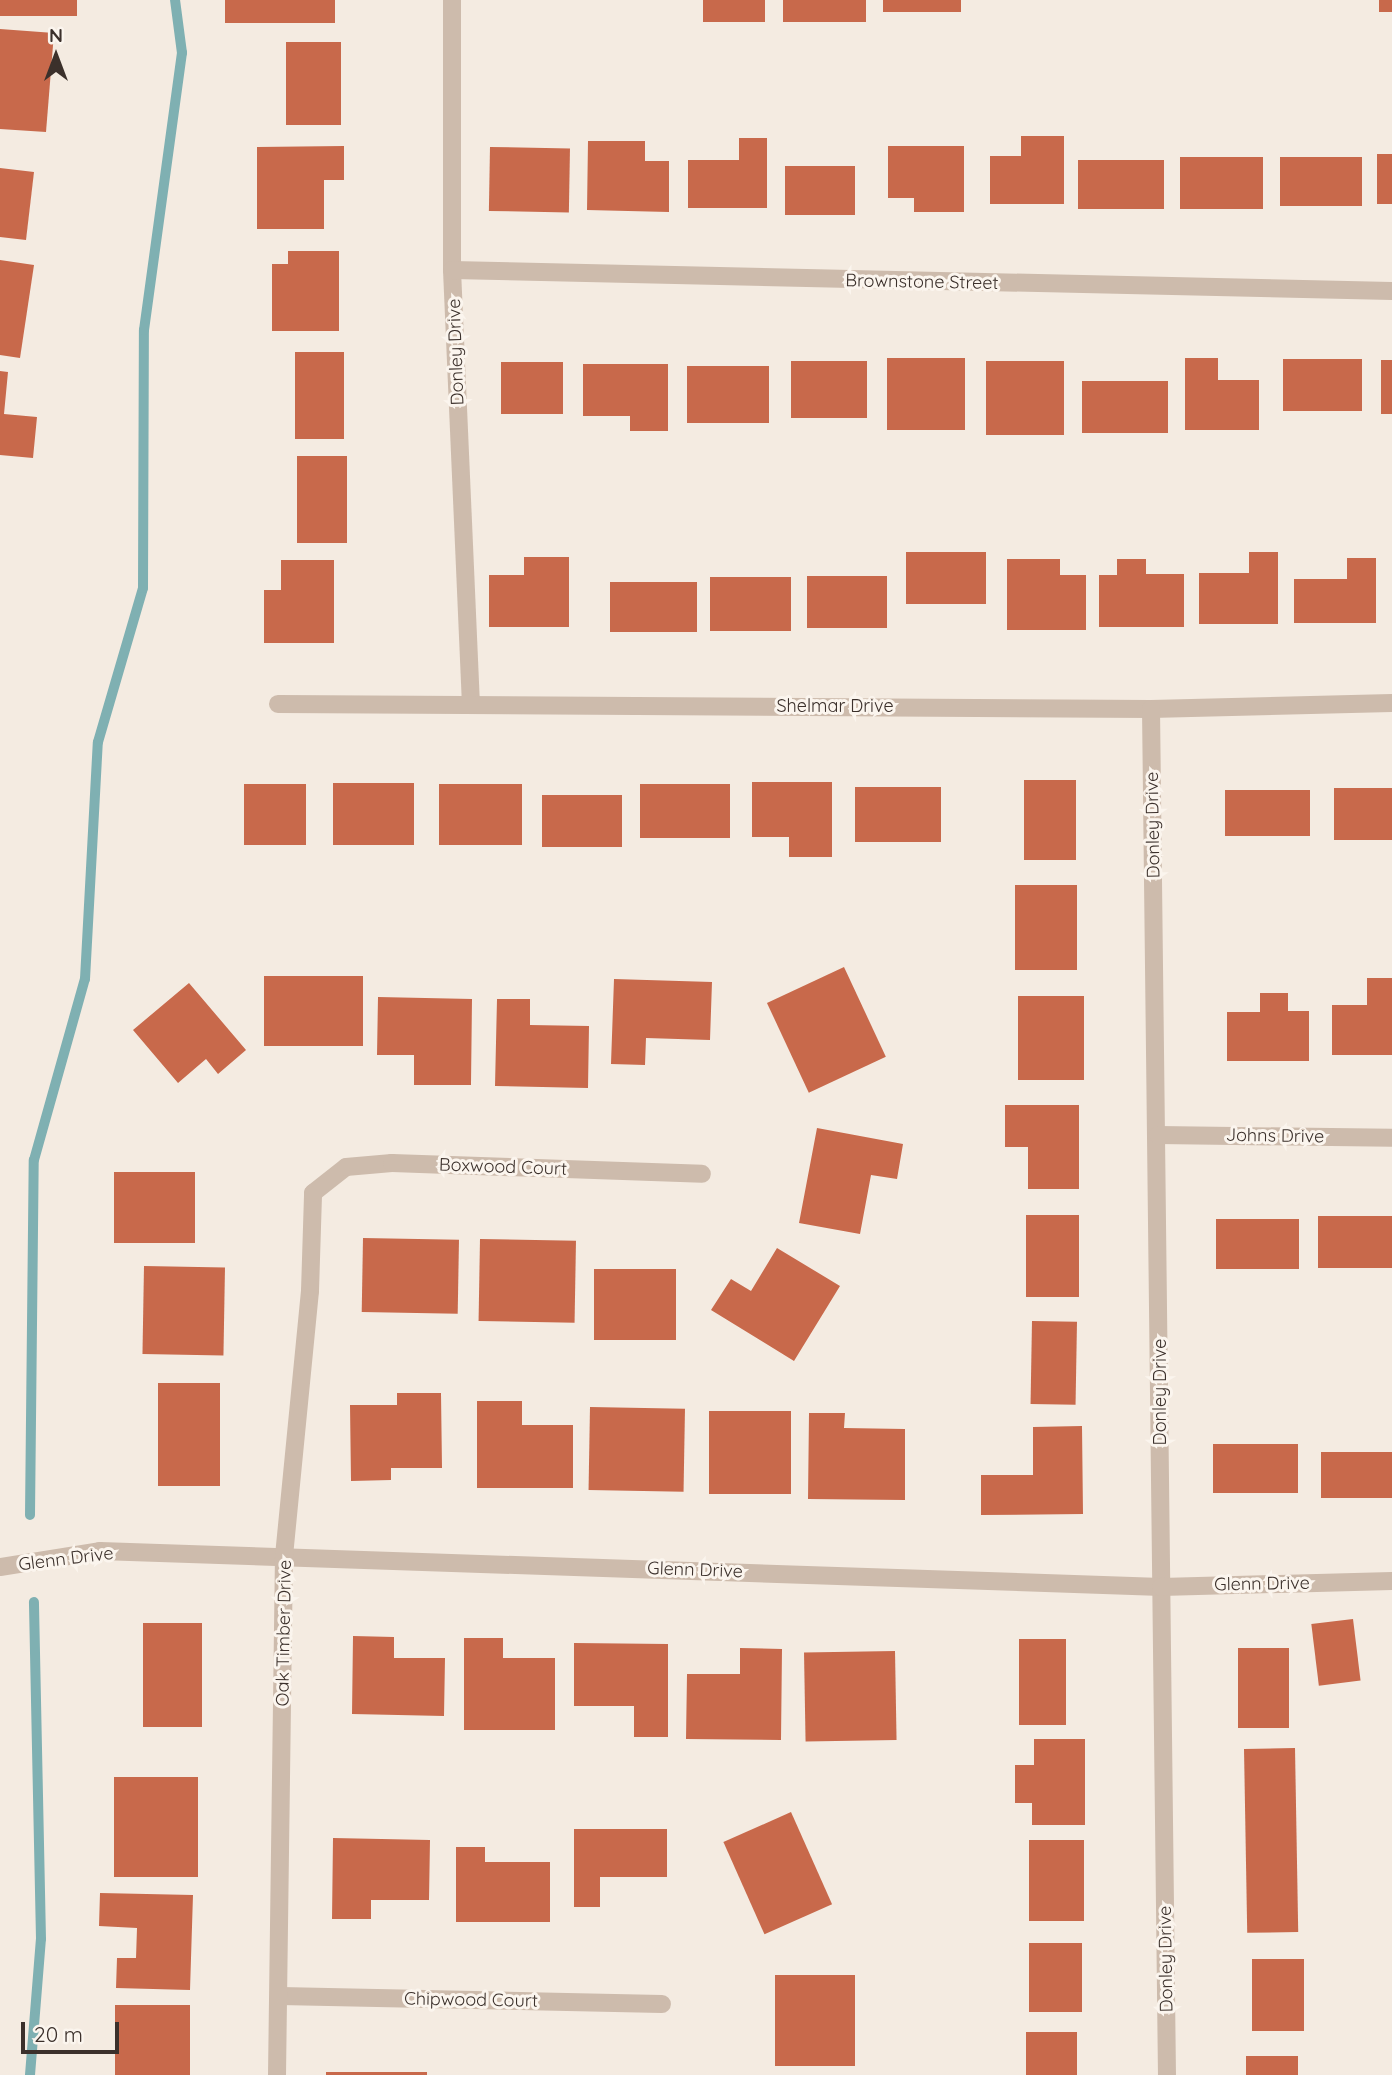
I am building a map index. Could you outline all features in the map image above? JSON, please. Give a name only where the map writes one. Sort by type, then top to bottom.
[{"type":"street","name":"Donley Drive","points":[[452,0],[452,270],[471,704]]},
{"type":"street","name":"Brownstone Street","points":[[452,270],[1392,291]]},
{"type":"street","name":"Shelmar Drive","points":[[278,704],[1151,709],[1392,703]]},
{"type":"street","name":"Donley Drive","points":[[1151,709],[1167,2075]]},
{"type":"street","name":"Johns Drive","points":[[1158,1135],[1392,1138]]},
{"type":"street","name":"Boxwood Court","points":[[313,1193],[346,1167],[392,1163],[702,1174]]},
{"type":"street","name":"Oak Timber Drive","points":[[277,2075],[284,1556],[310,1291],[313,1193]]},
{"type":"street","name":"Glenn Drive","points":[[0,1567],[100,1551],[1161,1587],[1392,1581]]},
{"type":"street","name":"Chipwood Court","points":[[280,1996],[662,2004]]},
{"type":"building","points":[[0,0],[77,0],[77,16],[0,16]]},
{"type":"building","points":[[225,0],[335,0],[335,23],[225,23]]},
{"type":"building","points":[[703,0],[765,0],[765,22],[703,22]]},
{"type":"building","points":[[783,0],[866,0],[866,22],[783,22]]},
{"type":"building","points":[[883,0],[961,0],[961,12],[883,12]]},
{"type":"building","points":[[1379,0],[1392,0],[1392,12],[1379,12]]},
{"type":"building","points":[[0,29],[54,33],[46,132],[0,129]]},
{"type":"building","points":[[286,42],[341,42],[341,125],[286,125]]},
{"type":"building","points":[[1021,136],[1064,136],[1064,204],[990,204],[990,156],[1021,156]]},
{"type":"building","points":[[739,138],[767,138],[767,208],[688,208],[688,160],[739,160]]},
{"type":"building","points":[[588,141],[645,141],[645,161],[669,161],[669,212],[587,210]]},
{"type":"building","points":[[344,146],[344,180],[324,180],[324,229],[257,229],[257,147]]},
{"type":"building","points":[[888,146],[964,146],[964,212],[914,212],[914,198],[888,198]]},
{"type":"building","points":[[490,147],[570,148],[569,212],[489,211]]},
{"type":"building","points":[[1377,154],[1392,154],[1392,204],[1377,204]]},
{"type":"building","points":[[1180,157],[1263,157],[1263,209],[1180,209]]},
{"type":"building","points":[[1280,157],[1362,157],[1362,206],[1280,206]]},
{"type":"building","points":[[1078,160],[1164,160],[1164,209],[1078,209]]},
{"type":"building","points":[[785,166],[855,166],[855,215],[785,215]]},
{"type":"building","points":[[0,168],[34,172],[26,240],[0,237]]},
{"type":"building","points":[[288,251],[339,251],[339,331],[272,331],[272,264],[288,264]]},
{"type":"building","points":[[0,260],[34,265],[20,358],[0,355]]},
{"type":"building","points":[[295,352],[344,352],[344,439],[295,439]]},
{"type":"building","points":[[887,358],[965,358],[965,430],[887,430]]},
{"type":"building","points":[[1185,358],[1218,358],[1218,380],[1259,380],[1259,430],[1185,430]]},
{"type":"building","points":[[1283,359],[1362,359],[1362,411],[1283,411]]},
{"type":"building","points":[[1381,360],[1392,360],[1392,414],[1381,414]]},
{"type":"building","points":[[791,361],[867,361],[867,418],[791,418]]},
{"type":"building","points":[[986,361],[1064,361],[1064,435],[986,435]]},
{"type":"building","points":[[501,362],[563,362],[563,414],[501,414]]},
{"type":"building","points":[[583,364],[668,364],[668,431],[630,431],[630,416],[583,416]]},
{"type":"building","points":[[687,366],[769,366],[769,423],[687,423]]},
{"type":"building","points":[[0,371],[8,372],[4,414],[37,417],[33,458],[0,455]]},
{"type":"building","points":[[1082,381],[1168,381],[1168,433],[1082,433]]},
{"type":"building","points":[[297,456],[347,456],[347,543],[297,543]]},
{"type":"building","points":[[906,552],[986,552],[986,604],[906,604]]},
{"type":"building","points":[[1249,552],[1278,552],[1278,624],[1199,624],[1199,573],[1249,573]]},
{"type":"building","points":[[524,557],[569,557],[569,627],[489,627],[489,575],[524,575]]},
{"type":"building","points":[[1347,558],[1376,558],[1376,623],[1294,623],[1294,579],[1347,579]]},
{"type":"building","points":[[1007,559],[1060,559],[1060,575],[1086,575],[1086,630],[1007,630]]},
{"type":"building","points":[[1117,559],[1146,559],[1146,574],[1184,574],[1184,627],[1099,627],[1099,575],[1117,575]]},
{"type":"building","points":[[281,560],[334,560],[334,643],[264,643],[264,590],[281,590]]},
{"type":"building","points":[[807,576],[887,576],[887,628],[807,628]]},
{"type":"building","points":[[710,577],[791,577],[791,631],[710,631]]},
{"type":"building","points":[[610,582],[697,582],[697,632],[610,632]]},
{"type":"building","points":[[1024,780],[1076,780],[1076,860],[1024,860]]},
{"type":"building","points":[[752,782],[832,782],[832,857],[789,857],[789,837],[752,837]]},
{"type":"building","points":[[333,783],[414,783],[414,845],[333,845]]},
{"type":"building","points":[[244,784],[306,784],[306,845],[244,845]]},
{"type":"building","points":[[439,784],[522,784],[522,845],[439,845]]},
{"type":"building","points":[[640,784],[730,784],[730,838],[640,838]]},
{"type":"building","points":[[855,787],[941,787],[941,842],[855,842]]},
{"type":"building","points":[[1334,788],[1392,788],[1392,840],[1334,840]]},
{"type":"building","points":[[1225,790],[1310,790],[1310,836],[1225,836]]},
{"type":"building","points":[[542,795],[622,795],[622,847],[542,847]]},
{"type":"building","points":[[1015,885],[1077,885],[1077,970],[1015,970]]},
{"type":"building","points":[[844,967],[886,1057],[809,1093],[767,1003]]},
{"type":"building","points":[[264,976],[363,976],[363,1046],[264,1046]]},
{"type":"building","points":[[1367,978],[1392,978],[1392,1055],[1332,1055],[1332,1005],[1367,1005]]},
{"type":"building","points":[[614,979],[712,982],[710,1040],[646,1038],[645,1065],[611,1064]]},
{"type":"building","points":[[189,983],[246,1050],[218,1074],[206,1059],[178,1083],[133,1030]]},
{"type":"building","points":[[1260,993],[1288,993],[1288,1011],[1309,1011],[1309,1061],[1227,1061],[1227,1012],[1260,1012]]},
{"type":"building","points":[[1018,996],[1084,996],[1084,1080],[1018,1080]]},
{"type":"building","points":[[378,997],[472,999],[471,1085],[414,1085],[414,1055],[377,1055]]},
{"type":"building","points":[[497,999],[530,999],[530,1025],[589,1026],[588,1088],[495,1086]]},
{"type":"building","points":[[1005,1105],[1079,1105],[1079,1189],[1028,1189],[1028,1147],[1005,1147]]},
{"type":"building","points":[[817,1128],[903,1144],[897,1179],[871,1175],[860,1234],[799,1223]]},
{"type":"building","points":[[114,1172],[195,1172],[195,1243],[114,1243]]},
{"type":"building","points":[[1026,1215],[1079,1215],[1079,1297],[1026,1297]]},
{"type":"building","points":[[1318,1216],[1392,1216],[1392,1268],[1318,1268]]},
{"type":"building","points":[[1216,1219],[1299,1219],[1299,1269],[1216,1269]]},
{"type":"building","points":[[363,1238],[459,1240],[458,1314],[362,1312]]},
{"type":"building","points":[[480,1239],[576,1241],[575,1323],[479,1321]]},
{"type":"building","points":[[777,1248],[840,1286],[794,1361],[711,1310],[731,1279],[751,1291]]},
{"type":"building","points":[[144,1266],[225,1267],[223,1355],[142,1354]]},
{"type":"building","points":[[594,1269],[676,1269],[676,1340],[594,1340]]},
{"type":"building","points":[[1032,1321],[1077,1322],[1076,1405],[1031,1404]]},
{"type":"building","points":[[158,1383],[220,1383],[220,1486],[158,1486]]},
{"type":"building","points":[[397,1393],[441,1393],[442,1468],[391,1468],[391,1480],[351,1481],[350,1405],[397,1405]]},
{"type":"building","points":[[477,1401],[522,1401],[522,1425],[573,1425],[573,1488],[477,1488]]},
{"type":"building","points":[[590,1407],[685,1409],[684,1492],[589,1490]]},
{"type":"building","points":[[709,1411],[791,1411],[791,1494],[709,1494]]},
{"type":"building","points":[[809,1413],[845,1413],[844,1428],[905,1429],[905,1500],[808,1499]]},
{"type":"building","points":[[1082,1426],[1083,1514],[981,1515],[981,1475],[1033,1475],[1033,1427]]},
{"type":"building","points":[[1213,1444],[1298,1444],[1298,1493],[1213,1493]]},
{"type":"building","points":[[1321,1452],[1392,1452],[1392,1498],[1321,1498]]},
{"type":"building","points":[[1353,1619],[1361,1681],[1319,1686],[1311,1624]]},
{"type":"building","points":[[143,1623],[202,1623],[202,1727],[143,1727]]},
{"type":"building","points":[[353,1636],[394,1637],[394,1658],[445,1658],[444,1716],[352,1714]]},
{"type":"building","points":[[464,1638],[503,1638],[503,1658],[555,1658],[555,1730],[464,1730]]},
{"type":"building","points":[[1019,1639],[1066,1639],[1066,1725],[1019,1725]]},
{"type":"building","points":[[574,1643],[668,1644],[668,1737],[634,1737],[634,1706],[574,1706]]},
{"type":"building","points":[[740,1648],[782,1649],[781,1740],[686,1739],[687,1674],[740,1674]]},
{"type":"building","points":[[1238,1648],[1289,1648],[1289,1728],[1238,1728]]},
{"type":"building","points":[[895,1651],[897,1740],[806,1742],[804,1653]]},
{"type":"building","points":[[1034,1739],[1085,1739],[1085,1825],[1032,1825],[1032,1803],[1015,1803],[1015,1765],[1034,1765]]},
{"type":"building","points":[[1295,1748],[1298,1932],[1247,1933],[1244,1749]]},
{"type":"building","points":[[114,1777],[198,1777],[198,1877],[114,1877]]},
{"type":"building","points":[[791,1812],[832,1904],[764,1934],[723,1842]]},
{"type":"building","points":[[574,1829],[667,1829],[667,1877],[600,1877],[600,1907],[574,1907]]},
{"type":"building","points":[[333,1838],[430,1840],[429,1900],[371,1900],[371,1919],[332,1919]]},
{"type":"building","points":[[1029,1840],[1084,1840],[1084,1921],[1029,1921]]},
{"type":"building","points":[[456,1847],[485,1847],[485,1862],[550,1862],[550,1922],[456,1922]]},
{"type":"building","points":[[100,1893],[193,1895],[190,1990],[116,1988],[117,1958],[136,1958],[137,1928],[99,1926]]},
{"type":"building","points":[[1029,1943],[1082,1943],[1082,2012],[1029,2012]]},
{"type":"building","points":[[1252,1959],[1304,1959],[1304,2031],[1252,2031]]},
{"type":"building","points":[[775,1975],[855,1975],[855,2066],[775,2066]]},
{"type":"building","points":[[115,2005],[190,2005],[190,2075],[115,2075]]},
{"type":"building","points":[[1026,2032],[1077,2032],[1077,2075],[1026,2075]]},
{"type":"building","points":[[1246,2056],[1298,2056],[1298,2075],[1246,2075]]},
{"type":"building","points":[[326,2072],[427,2072],[427,2075],[326,2075]]},
{"type":"waterway","points":[[30,1515],[34,1160],[85,979],[98,742],[143,588],[144,330],[182,53],[175,0]]},
{"type":"waterway","points":[[30,2075],[41,1939],[34,1602]]}]
